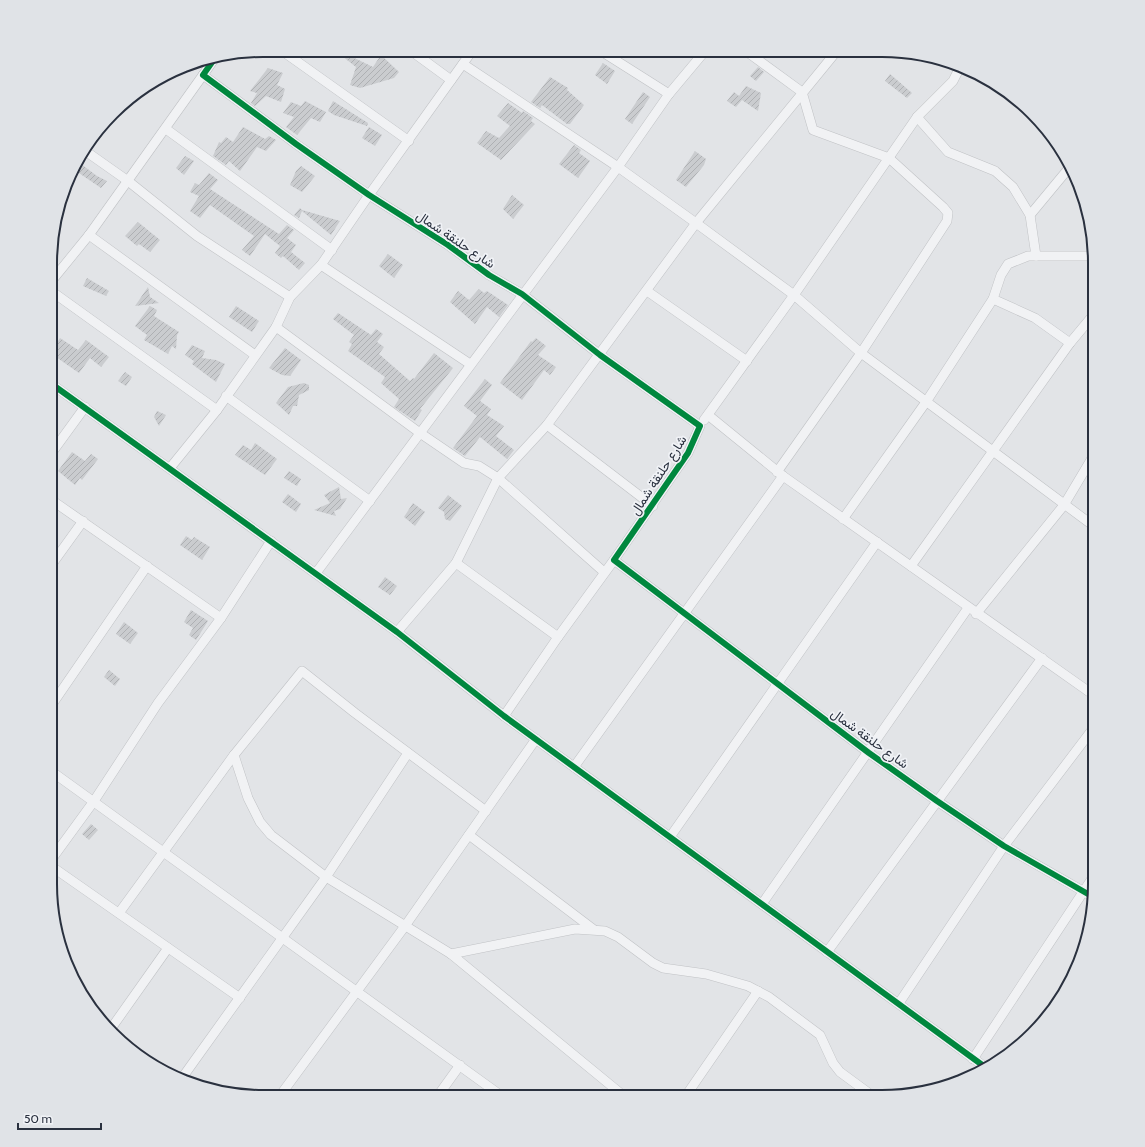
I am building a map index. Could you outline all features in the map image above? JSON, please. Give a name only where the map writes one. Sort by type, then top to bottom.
[{"type":"street","points":[[291,57],[409,141]]},
{"type":"street","points":[[420,57],[451,80]]},
{"type":"street","points":[[170,468],[217,410],[276,326],[290,297],[321,265],[468,57]]},
{"type":"street","points":[[610,57],[669,94]]},
{"type":"street","points":[[316,573],[522,294],[618,167],[669,94],[699,57]]},
{"type":"street","points":[[574,767],[685,613],[780,474],[947,221],[948,213],[943,207],[889,158],[813,130],[802,92],[754,57]]},
{"type":"street","points":[[397,632],[456,563],[498,478],[547,425],[696,223],[832,57]]},
{"type":"street","points":[[57,274],[89,235],[166,129],[211,64]]},
{"type":"street","points":[[463,64],[618,167],[696,223],[794,295],[861,353],[1088,522]]},
{"type":"street","points":[[700,426],[794,295],[917,117],[947,86],[957,72]]},
{"type":"street","name":"شارع حلنقة شمال","points":[[203,75],[296,144],[369,195],[448,245],[489,275],[522,294],[600,355],[700,426],[688,453],[653,506],[614,560],[869,753],[937,801],[1004,846],[1088,894]]},
{"type":"street","points":[[917,117],[948,152],[995,171],[1003,177],[1016,192],[1030,215],[1036,256]]},
{"type":"street","points":[[166,129],[332,250]]},
{"type":"street","points":[[89,154],[128,181],[197,236],[290,297]]},
{"type":"street","points":[[1030,215],[1066,171]]},
{"type":"street","points":[[89,235],[255,355]]},
{"type":"street","points":[[843,518],[926,402],[993,299],[1001,275],[1008,264],[1028,256],[1088,256]]},
{"type":"street","points":[[321,265],[470,364]]},
{"type":"street","points":[[647,290],[747,360]]},
{"type":"street","points":[[57,295],[217,410]]},
{"type":"street","points":[[993,299],[1035,318],[1070,343]]},
{"type":"street","points":[[911,566],[994,452],[1070,343],[1088,321]]},
{"type":"street","points":[[276,326],[420,433],[464,463],[479,466],[498,478],[604,572]]},
{"type":"street","points":[[57,388],[86,407],[397,632],[504,716],[981,1064]]},
{"type":"street","points":[[226,396],[370,501]]},
{"type":"street","points":[[57,446],[86,407]]},
{"type":"street","points":[[708,415],[780,474],[911,566],[976,614],[1088,691]]},
{"type":"street","points":[[547,425],[653,506]]},
{"type":"street","points":[[976,614],[1064,505],[1088,465]]},
{"type":"street","points":[[57,504],[222,618]]},
{"type":"street","points":[[57,557],[83,521]]},
{"type":"street","points":[[57,850],[94,802],[158,704],[222,618],[272,541]]},
{"type":"street","points":[[670,837],[877,542]]},
{"type":"street","points":[[504,716],[558,637],[614,560]]},
{"type":"street","points":[[456,563],[558,637]]},
{"type":"street","points":[[57,699],[147,566]]},
{"type":"street","points":[[762,904],[869,753],[968,608]]},
{"type":"street","points":[[827,952],[1042,658]]},
{"type":"street","points":[[118,914],[165,852],[234,755],[302,671],[486,811]]},
{"type":"street","points":[[899,1003],[1004,846],[1088,735]]},
{"type":"street","points":[[284,1090],[356,989],[405,926],[536,739]]},
{"type":"street","points":[[185,1074],[326,877],[408,753]]},
{"type":"street","points":[[234,755],[248,798],[260,822],[271,835],[326,877],[451,954],[616,1090]]},
{"type":"street","points":[[57,775],[356,989],[494,1090]]},
{"type":"street","points":[[469,835],[593,929]]},
{"type":"street","points":[[57,870],[240,998]]},
{"type":"street","points":[[973,1058],[1088,883]]},
{"type":"street","points":[[451,954],[569,930],[593,929],[605,931],[663,968],[706,974],[758,990],[820,1035],[833,1063],[840,1072],[864,1090]]},
{"type":"street","points":[[113,1026],[168,948]]},
{"type":"street","points":[[690,1090],[758,990]]},
{"type":"street","points":[[442,1090],[460,1065]]},
{"type":"building","points":[[343,57],[352,57],[373,67],[380,57],[383,57],[399,72],[394,78],[360,88],[350,85],[356,67]]},
{"type":"building","points":[[603,63],[615,71],[607,84],[595,75]]},
{"type":"building","points":[[758,67],[764,72],[756,81],[750,76]]},
{"type":"building","points":[[268,68],[283,73],[277,85],[285,89],[281,102],[266,96],[255,106],[251,103],[257,93],[250,91]]},
{"type":"building","points":[[890,74],[912,93],[907,98],[885,81]]},
{"type":"building","points":[[550,77],[568,88],[567,90],[584,105],[570,124],[567,124],[542,105],[540,108],[531,102]]},
{"type":"building","points":[[746,86],[761,93],[758,111],[742,100],[736,107],[727,101],[734,92],[739,96]]},
{"type":"building","points":[[643,92],[650,97],[632,124],[625,119]]},
{"type":"building","points":[[305,101],[326,112],[320,122],[311,118],[297,135],[286,127],[294,117],[283,113],[291,102],[301,106]]},
{"type":"building","points":[[333,101],[368,123],[367,126],[334,115],[328,111]]},
{"type":"building","points":[[508,103],[522,113],[523,111],[533,118],[531,121],[535,124],[501,160],[477,143],[486,131],[499,138],[510,126],[497,116]]},
{"type":"building","points":[[243,127],[265,139],[269,136],[276,140],[266,151],[257,147],[240,171],[229,161],[226,165],[213,156],[219,142],[221,143],[226,137],[233,142]]},
{"type":"building","points":[[369,127],[382,135],[375,146],[362,138]]},
{"type":"building","points":[[574,145],[581,150],[579,153],[590,161],[578,178],[559,164]]},
{"type":"building","points":[[695,151],[706,159],[704,165],[686,187],[676,180]]},
{"type":"building","points":[[185,156],[194,161],[184,175],[176,168]]},
{"type":"building","points":[[82,165],[97,176],[107,181],[101,188],[78,172]]},
{"type":"building","points":[[301,166],[315,176],[302,192],[290,185],[296,171]]},
{"type":"building","points":[[209,173],[218,180],[210,189],[279,234],[287,225],[294,230],[287,238],[296,245],[291,252],[305,263],[299,270],[283,256],[281,258],[275,253],[280,246],[265,234],[250,256],[242,250],[254,236],[210,205],[200,218],[190,211],[199,196],[190,192],[195,183],[199,185]]},
{"type":"building","points":[[512,195],[524,205],[513,219],[503,209]]},
{"type":"building","points":[[300,208],[302,210],[340,221],[331,235],[302,211],[299,218],[294,215]]},
{"type":"building","points":[[138,222],[160,240],[150,252],[139,244],[137,246],[125,236]]},
{"type":"building","points":[[388,254],[403,265],[394,278],[379,266]]},
{"type":"building","points":[[87,278],[109,291],[106,296],[83,286]]},
{"type":"building","points":[[148,287],[150,297],[159,303],[135,306]]},
{"type":"building","points":[[479,289],[484,293],[487,291],[508,305],[499,317],[487,307],[475,324],[450,302],[458,291],[469,300]]},
{"type":"building","points":[[150,306],[157,310],[154,316],[179,332],[177,335],[176,349],[172,346],[168,354],[144,340],[147,335],[135,326]]},
{"type":"building","points":[[236,306],[259,321],[252,332],[229,317]]},
{"type":"building","points":[[338,313],[371,335],[376,329],[383,334],[377,342],[384,347],[379,354],[410,381],[413,378],[414,379],[434,353],[453,368],[420,409],[422,410],[415,421],[394,407],[399,399],[381,383],[385,377],[348,351],[352,344],[349,342],[354,335],[333,319]]},
{"type":"building","points":[[60,338],[78,350],[86,340],[109,357],[101,367],[90,358],[79,373],[57,358],[57,343]]},
{"type":"building","points":[[536,338],[546,346],[538,355],[556,367],[550,375],[544,370],[522,400],[500,383],[531,341],[532,342]]},
{"type":"building","points":[[192,345],[205,351],[202,358],[216,360],[225,364],[216,382],[192,364],[194,361],[185,355]]},
{"type":"building","points":[[285,348],[301,360],[290,376],[282,375],[269,368]]},
{"type":"building","points":[[125,372],[132,377],[126,386],[118,381]]},
{"type":"building","points":[[485,379],[492,385],[480,401],[491,409],[487,415],[504,426],[496,436],[514,450],[507,459],[480,437],[465,456],[453,448],[477,416],[464,406]]},
{"type":"building","points":[[304,383],[309,385],[309,390],[299,395],[297,406],[293,406],[289,415],[276,403],[288,387]]},
{"type":"building","points":[[157,411],[166,415],[159,426],[154,417]]},
{"type":"building","points":[[255,443],[277,459],[265,475],[235,455],[243,445],[251,450]]},
{"type":"building","points":[[72,452],[85,461],[91,454],[98,459],[82,480],[80,478],[75,485],[58,471]]},
{"type":"building","points":[[289,471],[301,479],[297,486],[284,478]]},
{"type":"building","points":[[339,487],[341,499],[347,498],[340,509],[334,511],[336,516],[314,510],[330,503],[324,495]]},
{"type":"building","points":[[288,494],[301,504],[296,512],[282,502]]},
{"type":"building","points":[[448,495],[462,506],[450,521],[445,519],[444,512],[438,508]]},
{"type":"building","points":[[413,503],[425,512],[415,526],[404,517]]},
{"type":"building","points":[[186,536],[192,540],[194,537],[210,547],[202,560],[180,545]]},
{"type":"building","points":[[385,577],[397,586],[390,595],[378,587]]},
{"type":"building","points":[[191,610],[208,621],[196,640],[189,635],[193,628],[184,622]]},
{"type":"building","points":[[124,622],[138,633],[130,644],[116,634]]},
{"type":"building","points":[[109,670],[120,679],[115,686],[104,677]]},
{"type":"building","points":[[91,824],[98,830],[89,840],[82,834]]},
{"type":"cycle path","points":[[211,64],[203,75],[296,144],[369,195],[448,245],[489,275],[522,294],[600,355],[700,426],[688,453],[614,560],[869,753],[937,801],[1004,846],[1088,894]]},
{"type":"cycle path","points":[[57,388],[397,632],[504,716],[981,1064]]}]
